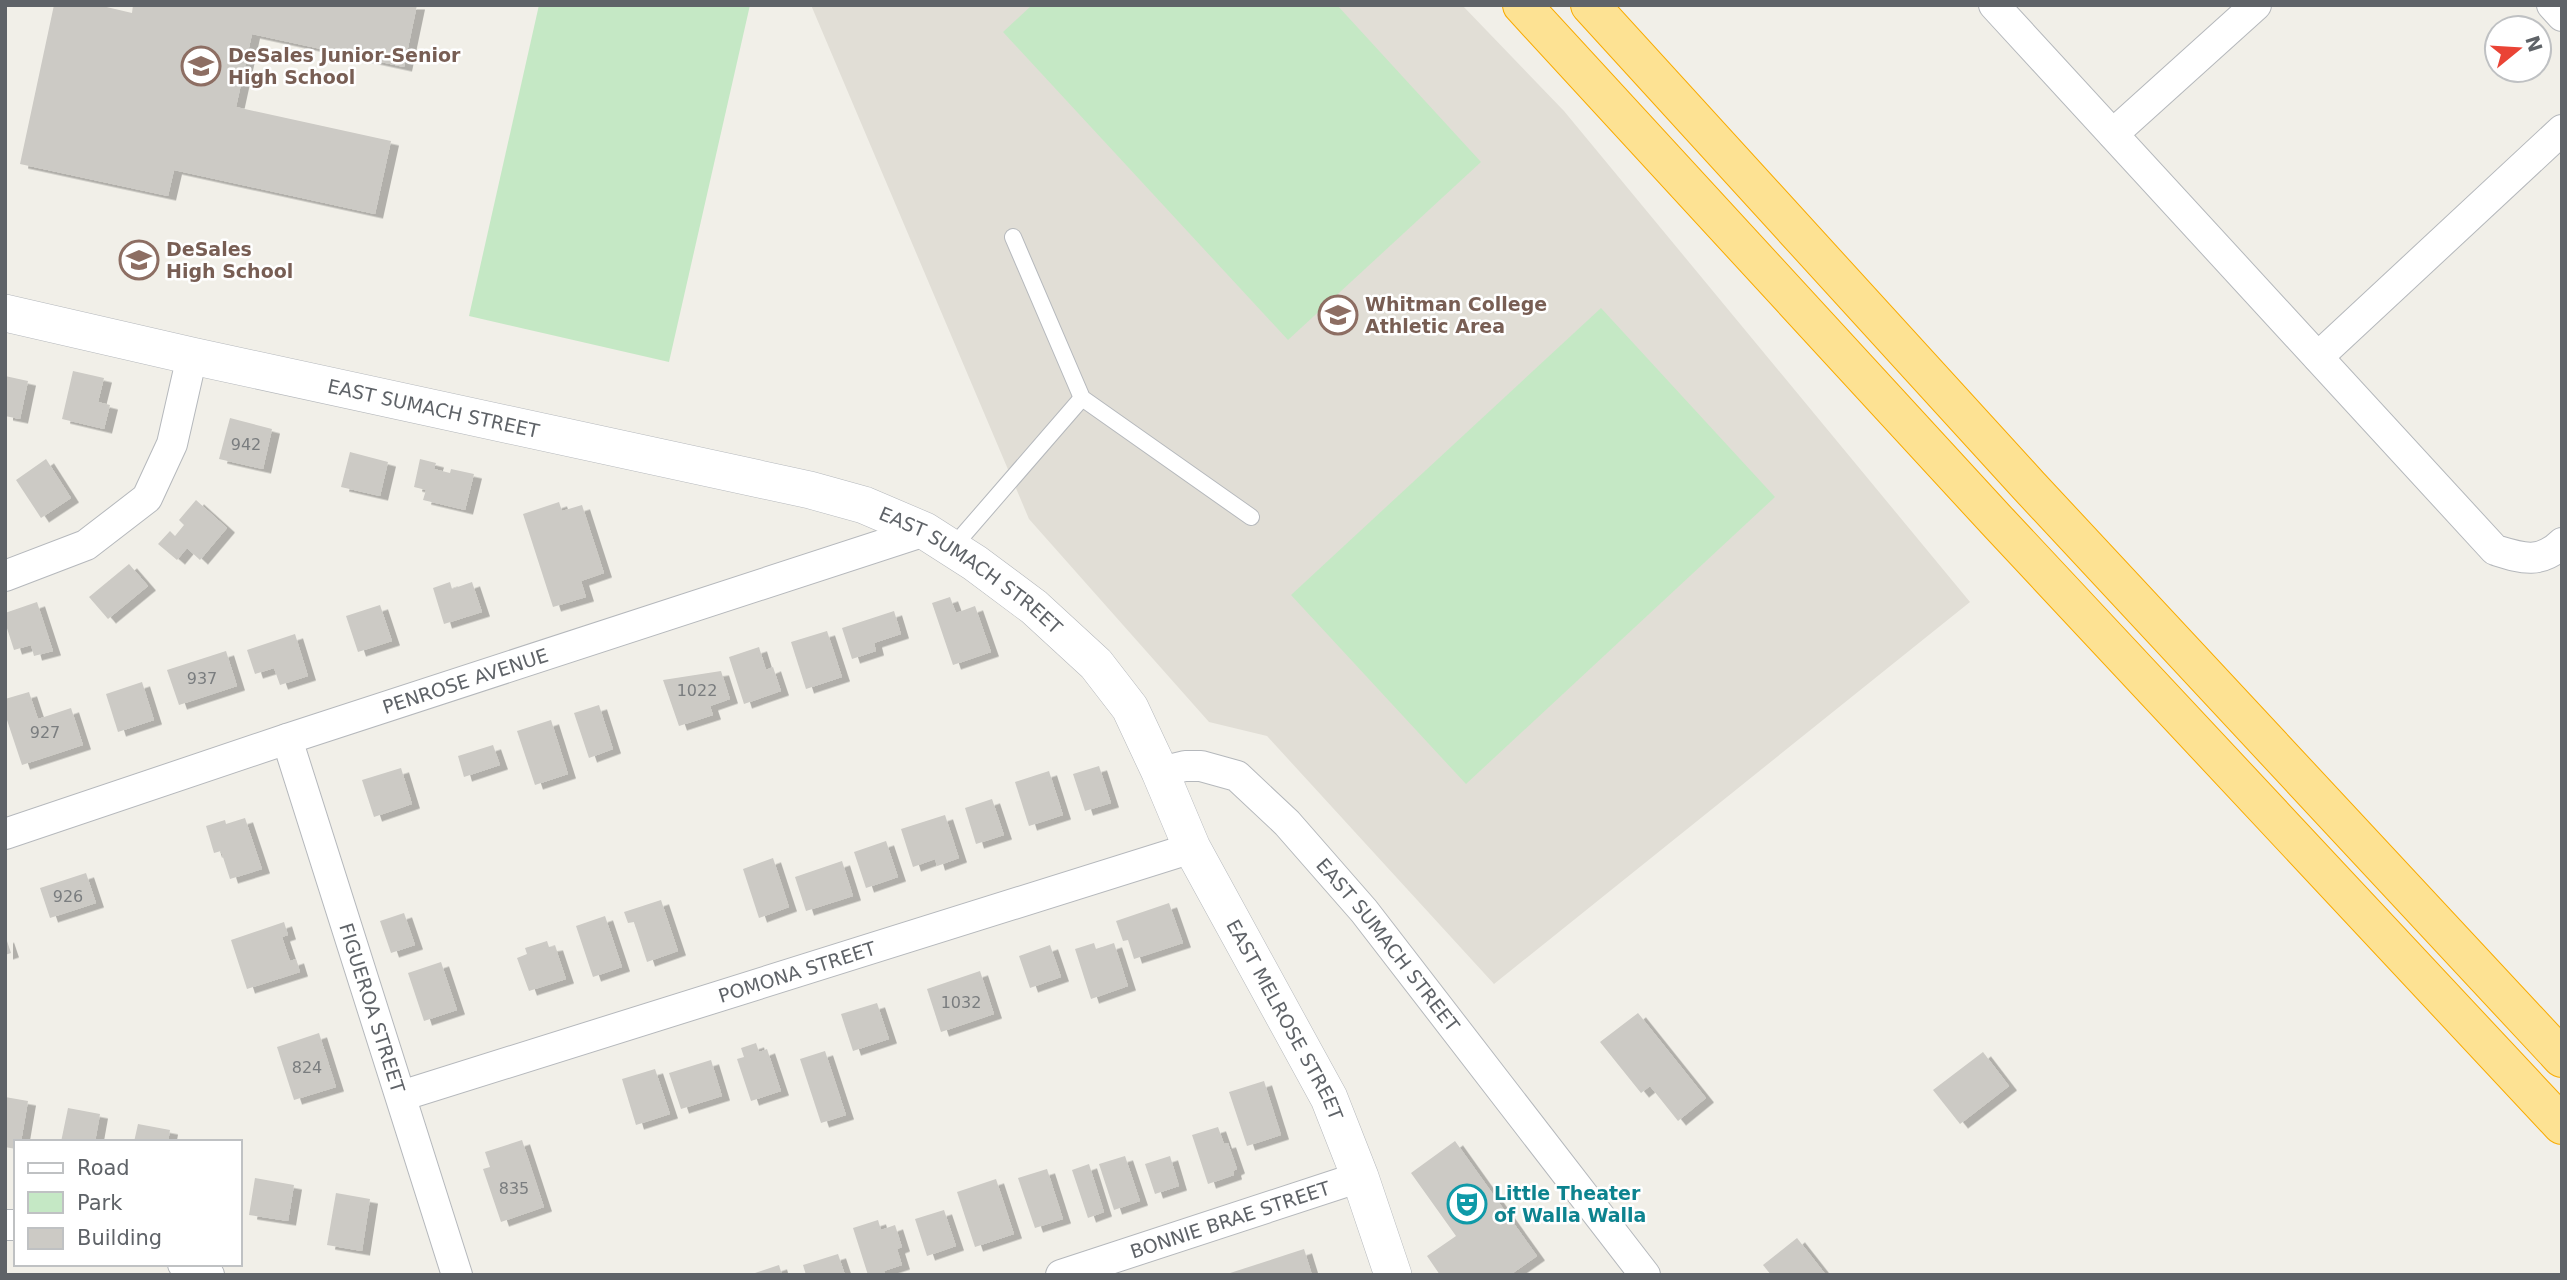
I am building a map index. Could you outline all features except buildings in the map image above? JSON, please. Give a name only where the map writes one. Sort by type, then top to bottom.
[{"type":"highway","points":[[1522,5],[1988,510],[2562,1125]]},
{"type":"highway","points":[[1590,5],[2029,486],[2562,1058]]},
{"type":"highway","points":[[2463,1018],[2562,1109]]},
{"type":"street","points":[[1994,5],[2495,550],[2526,560],[2554,551],[2562,543]]},
{"type":"street","points":[[2113,134],[2256,5]]},
{"type":"street","points":[[2552,5],[2562,16]]},
{"type":"street","points":[[2318,358],[2562,130]]},
{"type":"street","name":"EAST SUMACH STREET","points":[[5,313],[810,490],[864,505],[939,540],[1034,607],[1096,664],[1130,708],[1160,772],[1185,766],[1201,766],[1237,776],[1287,823],[1364,911],[1645,1275]]},
{"type":"street","points":[[5,576],[86,545],[147,498],[172,444],[192,356]]},
{"type":"street","name":"PENROSE AVENUE","points":[[5,834],[287,739],[939,540]]},
{"type":"street","name":"FIGUEROA STREET","points":[[287,739],[457,1275]]},
{"type":"street","name":"EAST MELROSE STREET","points":[[1160,772],[1192,848],[1329,1098],[1360,1177],[1393,1275]]},
{"type":"street","name":"POMONA STREET","points":[[401,1096],[1192,848]]},
{"type":"street","name":"BONNIE BRAE STREET","points":[[1061,1275],[1360,1177]]},
{"type":"street","points":[[188,1266],[209,1275]]},
{"type":"lane","points":[[1013,237],[1082,398],[1251,517]]},
{"type":"lane","points":[[939,540],[1082,398]]},
{"type":"shaded area","name":"Whitman College Athletic Area","points":[[811,5],[1462,5],[1564,111],[1970,602],[1494,984],[1267,736],[1209,722],[1029,519]]},
{"type":"green space","points":[[539,5],[750,5],[669,362],[469,316]]},
{"type":"green space","points":[[1032,5],[1337,5],[1481,162],[1288,340],[1003,32]]},
{"type":"green space","points":[[1601,308],[1775,497],[1466,784],[1291,595]]},
{"type":"place","name":"DeSales Junior-Senior High School","points":[[201,66]]},
{"type":"place","name":"DeSales High School","points":[[139,260]]},
{"type":"place","name":"Whitman College Athletic Area","points":[[1338,315]]},
{"type":"place","name":"Little Theater of Walla Walla","points":[[1467,1204]]}]
